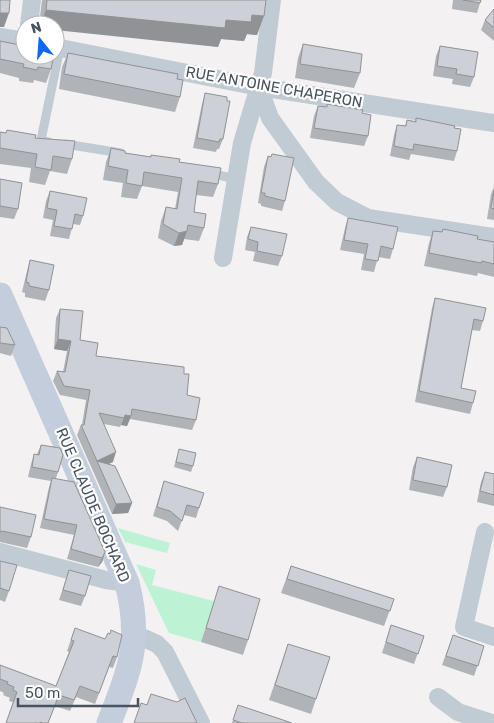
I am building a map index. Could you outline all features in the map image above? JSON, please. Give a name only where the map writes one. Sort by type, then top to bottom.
[{"type":"main road","name":"RUE CLAUDE BOCHARD","points":[[0,295],[127,582],[132,604],[135,634],[128,673],[109,723]]},
{"type":"street","points":[[30,15],[32,0]]},
{"type":"street","points":[[223,258],[242,143],[263,73],[272,0]]},
{"type":"street","points":[[0,37],[15,39]]},
{"type":"street","name":"RUE ANTOINE CHAPERON","points":[[65,50],[259,87],[494,123]]},
{"type":"street","points":[[259,87],[270,118],[316,182],[337,202],[368,218],[494,237]]},
{"type":"street","points":[[485,532],[464,627],[494,636]]},
{"type":"street","points":[[0,552],[106,580],[127,582]]},
{"type":"street","points":[[135,634],[157,644],[165,652],[201,723]]},
{"type":"street","points":[[438,698],[458,712],[492,723]]},
{"type":"lane","points":[[54,65],[41,140],[126,154]]},
{"type":"lane","points":[[198,171],[236,179]]},
{"type":"green space","points":[[118,528],[170,543],[167,553],[125,542]]},
{"type":"green space","points":[[136,564],[156,570],[152,585],[214,601],[201,642],[169,633]]},
{"type":"building","points":[[0,0],[10,0],[9,13],[0,13]]},
{"type":"building","points":[[47,0],[266,0],[264,16],[252,15],[251,22],[226,20],[225,28],[46,10]]},
{"type":"building","points":[[463,0],[481,0],[480,3]]},
{"type":"building","points":[[494,9],[494,28],[485,20]]},
{"type":"building","points":[[0,41],[15,44],[15,62],[0,59]]},
{"type":"building","points":[[303,44],[362,54],[360,73],[300,64]]},
{"type":"building","points":[[440,46],[478,52],[474,77],[456,74],[457,69],[437,66]]},
{"type":"building","points":[[68,53],[178,74],[177,79],[183,80],[180,97],[64,74]]},
{"type":"building","points":[[24,65],[52,65],[51,69],[38,67],[37,70],[23,67]]},
{"type":"building","points":[[205,93],[227,97],[227,101],[230,101],[223,139],[220,139],[219,142],[197,138]]},
{"type":"building","points":[[327,104],[363,110],[362,113],[371,115],[368,136],[314,128],[318,106],[327,107]]},
{"type":"building","points":[[416,118],[461,129],[457,151],[414,144],[413,150],[394,146],[397,125],[406,126],[407,120],[416,122]]},
{"type":"building","points":[[7,130],[36,135],[35,138],[75,141],[72,159],[53,156],[51,170],[35,167],[37,154],[0,148],[0,132],[6,133]]},
{"type":"building","points":[[111,148],[125,151],[125,153],[180,159],[179,162],[221,168],[218,184],[198,181],[194,212],[206,214],[204,228],[188,225],[187,231],[179,233],[163,224],[166,207],[177,209],[182,178],[144,172],[142,186],[126,183],[128,170],[108,166]]},
{"type":"building","points":[[272,154],[294,158],[285,201],[265,196],[265,193],[261,193],[268,156],[271,157]]},
{"type":"building","points":[[0,179],[22,183],[18,209],[0,206]]},
{"type":"building","points":[[494,190],[494,209],[491,208]]},
{"type":"building","points":[[50,191],[87,198],[83,216],[75,214],[72,229],[54,226],[57,210],[47,208]]},
{"type":"building","points":[[348,218],[398,227],[393,249],[381,246],[378,261],[365,259],[368,244],[344,240]]},
{"type":"building","points":[[251,227],[287,234],[282,256],[257,251],[258,242],[248,239]]},
{"type":"building","points":[[443,229],[478,236],[477,239],[494,242],[494,264],[429,253],[433,231],[442,232]]},
{"type":"building","points":[[30,260],[54,265],[49,290],[29,286],[29,283],[26,282]]},
{"type":"building","points":[[435,298],[486,308],[483,321],[474,319],[461,388],[476,391],[473,403],[419,391]]},
{"type":"building","points":[[60,309],[83,311],[80,340],[98,343],[96,356],[184,367],[184,374],[189,374],[187,395],[200,398],[196,420],[132,409],[131,416],[125,415],[124,418],[99,413],[116,452],[97,461],[81,425],[84,425],[90,390],[64,386],[57,371],[65,372],[71,341],[58,339]]},
{"type":"building","points":[[0,327],[7,328],[15,345],[0,343]]},
{"type":"building","points":[[41,445],[60,448],[63,455],[58,472],[32,467],[34,454],[39,455]]},
{"type":"building","points":[[179,449],[196,453],[193,466],[176,462]]},
{"type":"building","points":[[417,457],[452,465],[447,487],[413,480]]},
{"type":"building","points":[[97,461],[115,466],[132,503],[116,504]]},
{"type":"building","points":[[485,472],[494,474],[494,495],[480,491]]},
{"type":"building","points":[[52,478],[74,482],[105,552],[102,558],[71,549],[77,525],[44,519]]},
{"type":"building","points":[[164,481],[204,493],[199,508],[187,505],[182,521],[170,511],[157,507]]},
{"type":"building","points":[[0,507],[36,515],[31,537],[0,532]]},
{"type":"building","points":[[0,561],[17,565],[9,591],[0,588]]},
{"type":"building","points":[[291,566],[394,599],[390,611],[287,579]]},
{"type":"building","points":[[69,570],[91,576],[85,596],[63,590]]},
{"type":"building","points":[[219,586],[260,599],[248,640],[206,628]]},
{"type":"building","points":[[391,625],[424,636],[418,654],[386,642]]},
{"type":"building","points":[[75,628],[105,639],[111,630],[122,635],[117,657],[113,656],[99,693],[80,686],[74,700],[59,695],[48,723],[6,723],[17,692],[13,690],[14,687],[7,684],[8,682],[0,679],[0,665],[56,686],[74,641],[71,640]]},
{"type":"building","points":[[453,635],[484,646],[478,666],[446,656]]},
{"type":"building","points":[[288,644],[330,657],[316,699],[275,685]]},
{"type":"building","points":[[151,694],[177,702],[185,698],[197,723],[134,723],[141,703],[147,705]]},
{"type":"building","points":[[238,705],[292,723],[242,723],[233,720]]}]
